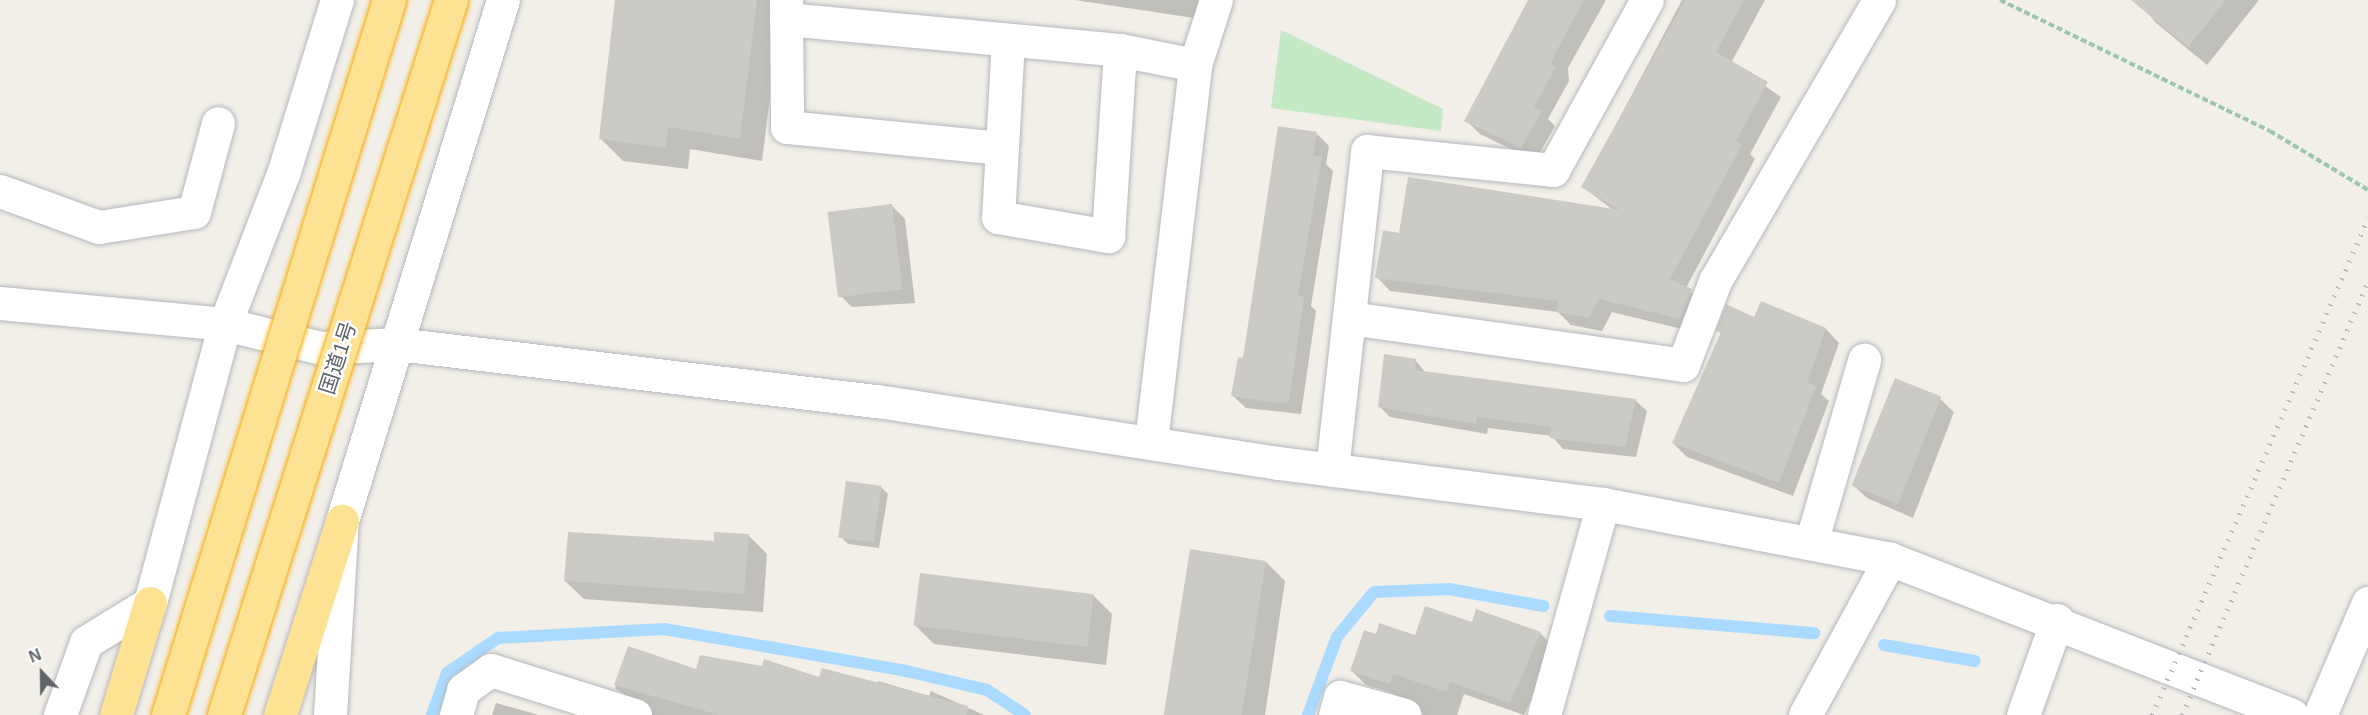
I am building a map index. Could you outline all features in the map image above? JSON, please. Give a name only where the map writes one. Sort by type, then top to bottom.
[{"type":"highway","points":[[168,715],[389,0]]},
{"type":"highway","name":"国道1号","points":[[225,715],[451,0]]},
{"type":"highway","points":[[280,715],[342,521]]},
{"type":"highway","points":[[116,715],[150,603]]},
{"type":"street","points":[[60,715],[86,642],[150,603],[225,324],[284,174],[337,0]]},
{"type":"street","points":[[330,715],[342,521],[503,0]]},
{"type":"street","points":[[1151,442],[1195,64],[1216,0]]},
{"type":"street","points":[[1332,470],[1367,151],[1553,170],[1647,0]]},
{"type":"street","points":[[1348,318],[1683,365],[1715,281],[1879,0]]},
{"type":"street","points":[[1000,148],[787,127],[786,9],[1008,40],[1120,50],[1195,64]]},
{"type":"street","points":[[1008,40],[1000,148],[998,218],[1108,236],[1120,50]]},
{"type":"street","points":[[0,191],[99,227],[194,212],[218,123]]},
{"type":"street","points":[[0,303],[225,324],[321,348],[397,344],[878,401],[1332,470],[1603,504],[1890,559],[2057,620],[2292,715]]},
{"type":"street","points":[[1811,543],[1864,360]]},
{"type":"street","points":[[1544,715],[1603,504]]},
{"type":"street","points":[[1805,715],[1890,559]]},
{"type":"street","points":[[2320,715],[2368,603]]},
{"type":"street","points":[[2023,715],[2057,620]]},
{"type":"street","points":[[456,715],[463,690],[490,670],[635,715]]},
{"type":"street","points":[[1335,715],[1340,697],[1405,715]]},
{"type":"path","points":[[2000,0],[2270,131],[2368,190]]},
{"type":"green space","points":[[1281,30],[1443,109],[1441,131],[1271,108]]},
{"type":"building","points":[[615,0],[757,0],[740,139],[668,127],[666,148],[599,139]]},
{"type":"building","points":[[1528,0],[1584,0],[1555,54],[1551,64],[1556,67],[1534,107],[1542,111],[1521,148],[1464,121]]},
{"type":"building","points":[[1685,0],[1744,0],[1716,52],[1768,82],[1736,141],[1742,145],[1670,279],[1692,289],[1680,319],[1599,299],[1589,318],[1556,312],[1558,301],[1375,278],[1383,230],[1399,233],[1408,177],[1620,210],[1581,187]]},
{"type":"building","points":[[2131,0],[2226,0],[2188,47]]},
{"type":"building","points":[[1278,126],[1317,132],[1313,156],[1322,157],[1298,296],[1304,297],[1289,402],[1276,403],[1231,396],[1238,357],[1243,358]]},
{"type":"building","points":[[892,204],[902,289],[838,297],[827,212]]},
{"type":"building","points":[[1761,301],[1826,328],[1807,383],[1816,386],[1779,483],[1672,443],[1721,332],[1716,331],[1726,304],[1754,317]]},
{"type":"building","points":[[1384,354],[1416,359],[1415,370],[1636,399],[1625,447],[1550,438],[1551,427],[1477,417],[1476,424],[1378,407]]},
{"type":"building","points":[[1895,378],[1941,397],[1898,504],[1852,486]]},
{"type":"building","points":[[846,481],[882,486],[874,542],[838,537]]},
{"type":"building","points":[[568,532],[714,541],[714,532],[749,534],[744,594],[564,581]]},
{"type":"building","points":[[1190,549],[1266,561],[1242,715],[1164,715]]},
{"type":"building","points":[[920,573],[1094,594],[1087,647],[914,626]]},
{"type":"building","points":[[1425,606],[1472,622],[1476,609],[1541,632],[1510,703],[1450,682],[1447,692],[1393,674],[1390,684],[1350,671],[1364,630],[1376,634],[1379,623],[1415,635]]},
{"type":"building","points":[[628,646],[696,669],[700,655],[762,666],[764,659],[819,677],[822,668],[968,706],[966,715],[719,715],[614,685]]},
{"type":"waterway","points":[[1308,715],[1337,637],[1374,592],[1449,589],[1543,606]]},
{"type":"waterway","points":[[1610,616],[1814,633]]},
{"type":"waterway","points":[[432,715],[447,673],[498,638],[664,629],[906,671],[987,690],[1025,715]]},
{"type":"waterway","points":[[1884,645],[1975,661]]},
{"type":"railway","points":[[2152,715],[2368,218]]},
{"type":"railway","points":[[2182,715],[2368,282]]}]
